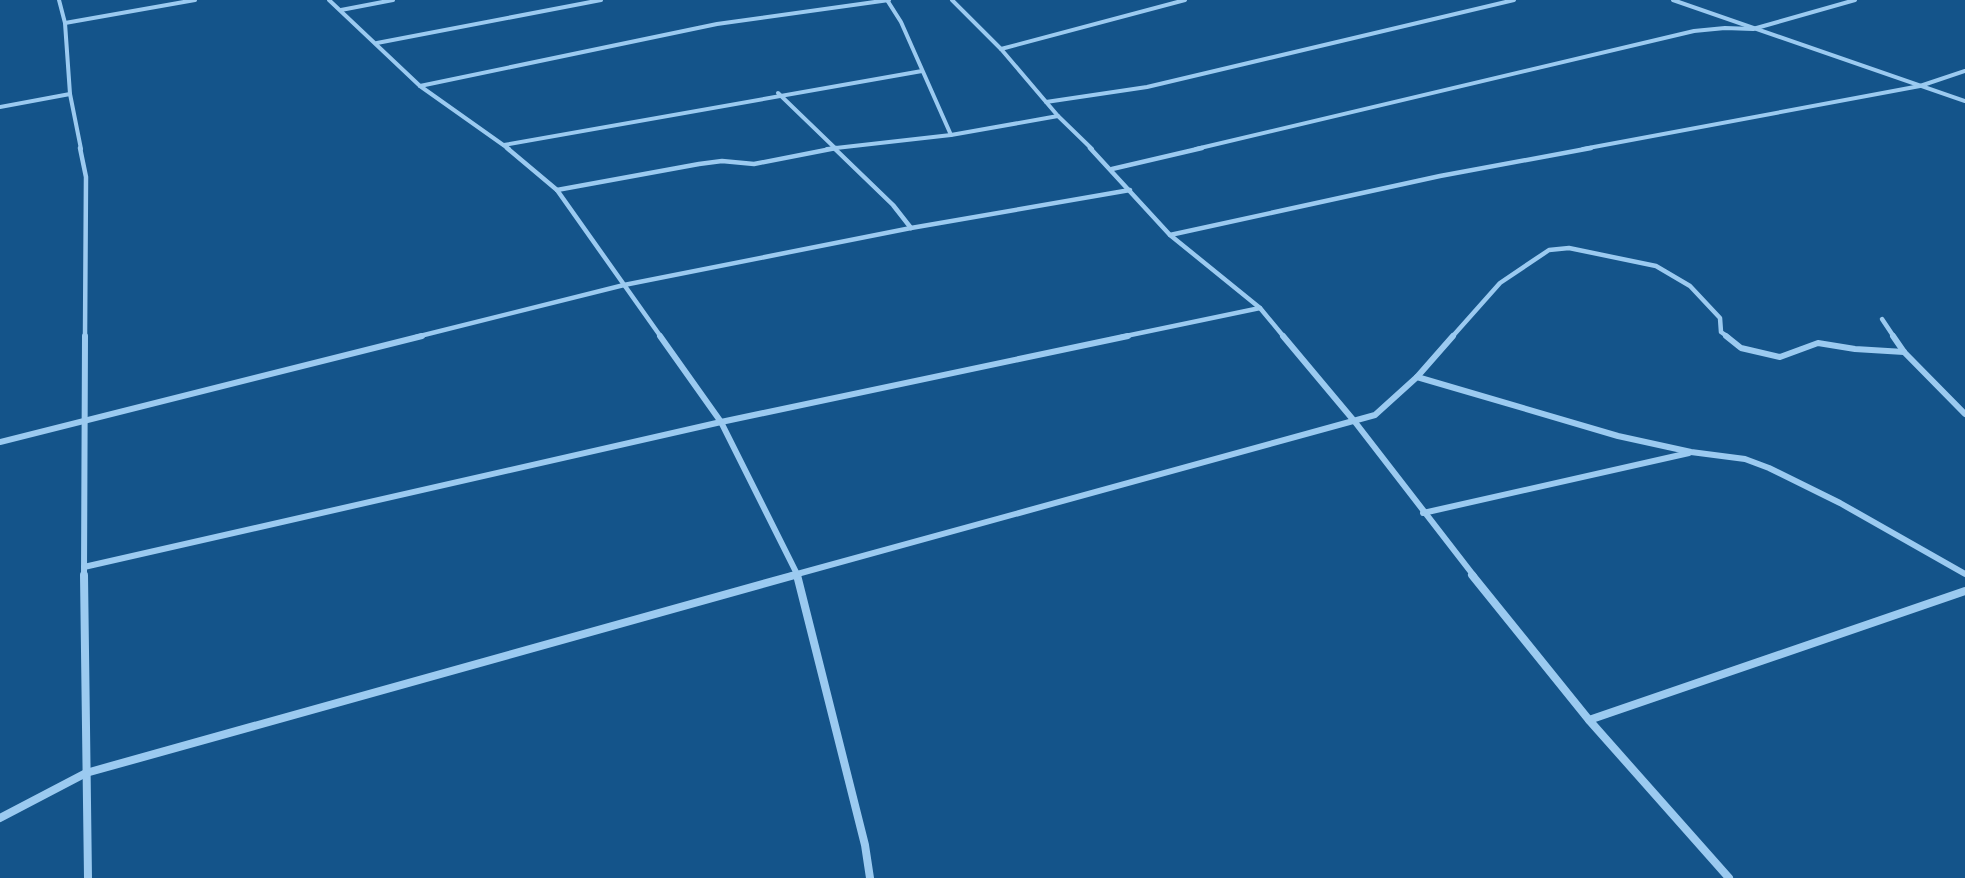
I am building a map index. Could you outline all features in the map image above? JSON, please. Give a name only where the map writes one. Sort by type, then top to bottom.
[{"type":"street","points":[[60,0],[65,23],[70,94],[86,177],[84,567],[88,878]]},
{"type":"street","points":[[65,23],[195,0]]},
{"type":"street","points":[[329,0],[420,86],[504,145],[557,190],[721,422],[797,574],[865,845],[870,878]]},
{"type":"street","points":[[341,10],[393,0]]},
{"type":"street","points":[[377,43],[601,0]]},
{"type":"street","points":[[420,86],[717,24],[888,0],[901,22],[951,135]]},
{"type":"street","points":[[952,0],[1001,49],[1058,116],[1112,169],[1170,235],[1260,308],[1355,422],[1423,513],[1589,720],[1729,878]]},
{"type":"street","points":[[1001,49],[1183,0]]},
{"type":"street","points":[[1046,102],[1147,87],[1515,0]]},
{"type":"street","points":[[1673,0],[1965,101]]},
{"type":"street","points":[[1112,169],[1694,31],[1725,28],[1753,29],[1855,0]]},
{"type":"street","points":[[504,145],[666,117],[778,93],[922,70]]},
{"type":"street","points":[[1170,235],[1440,176],[1920,86],[1965,71]]},
{"type":"street","points":[[778,93],[893,205],[911,228]]},
{"type":"street","points":[[0,107],[70,94]]},
{"type":"street","points":[[557,190],[722,161],[754,164],[833,148],[951,135],[1058,116]]},
{"type":"street","points":[[0,442],[624,285],[911,228],[1130,190]]},
{"type":"street","points":[[0,818],[86,773],[797,574],[1375,416],[1418,377],[1500,283],[1549,250],[1569,248],[1656,266],[1690,286],[1720,318],[1721,332],[1741,348],[1780,357],[1818,343],[1855,350],[1904,352]]},
{"type":"street","points":[[84,567],[721,422],[1260,308]]},
{"type":"street","points":[[1882,319],[1904,352],[1965,414]]},
{"type":"street","points":[[1418,377],[1618,436],[1691,452],[1745,459],[1769,468],[1840,504],[1965,574]]},
{"type":"street","points":[[1423,513],[1691,452]]},
{"type":"street","points":[[1589,720],[1965,591]]}]
